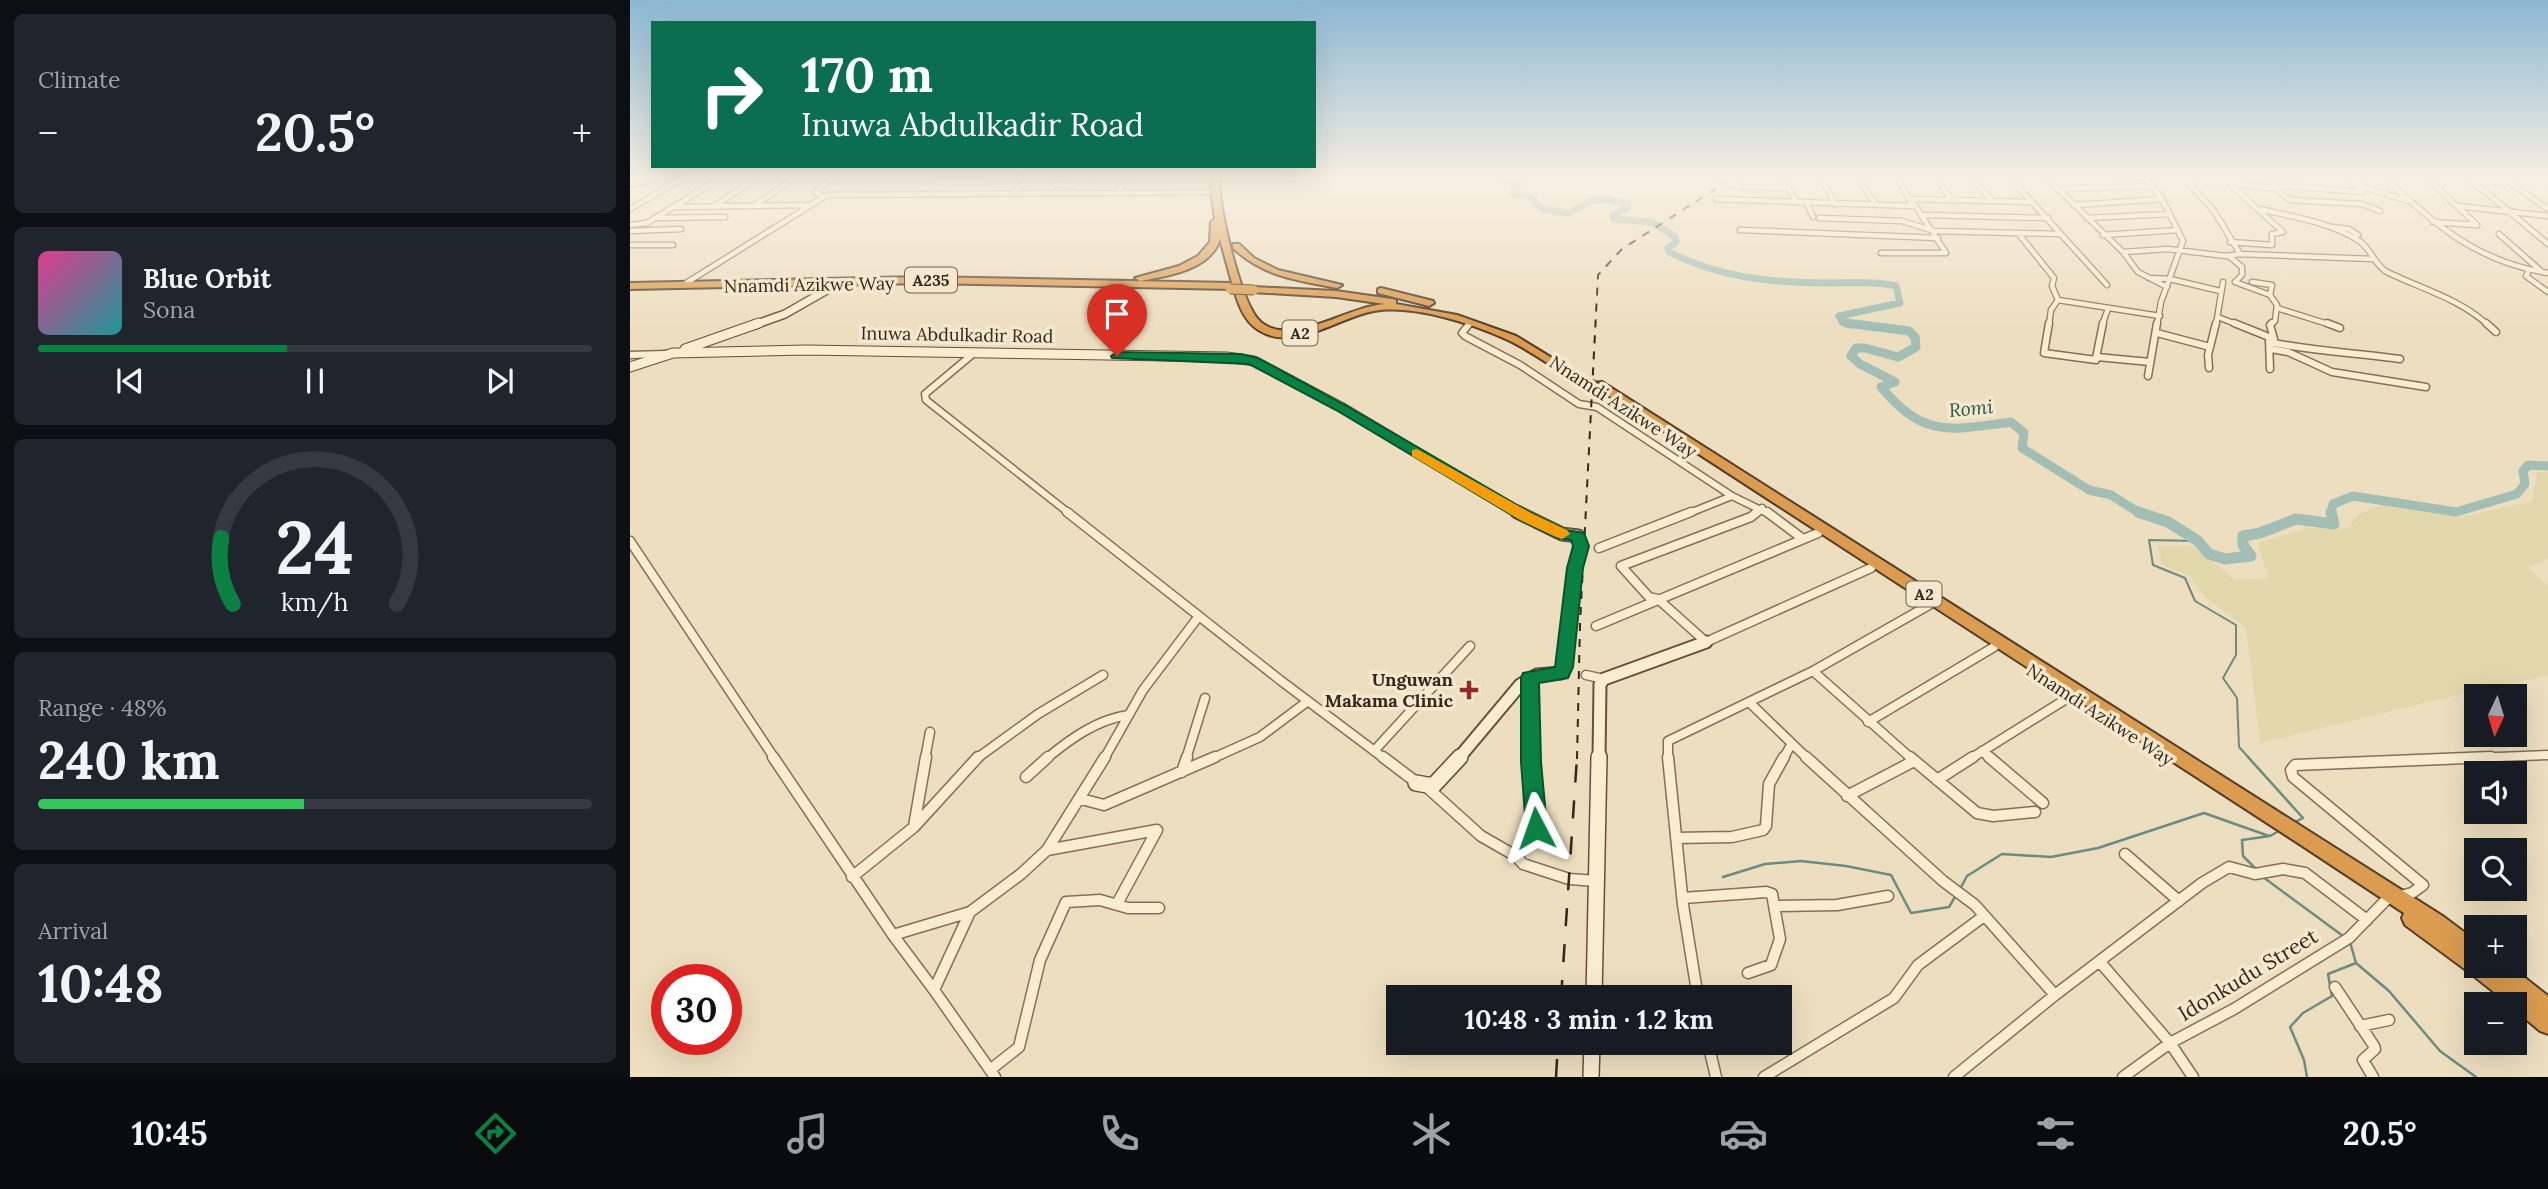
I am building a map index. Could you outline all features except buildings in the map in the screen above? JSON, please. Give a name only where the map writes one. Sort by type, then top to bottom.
[{"type":"highway","points":[[1097,283],[1153,276],[1182,267],[1202,257],[1215,243],[1216,229]]},
{"type":"highway","name":"A2","points":[[1222,229],[1244,307],[1250,318],[1266,329],[1281,333],[1309,331],[1358,312],[1382,307],[1410,308],[1461,318]]},
{"type":"highway","points":[[1231,229],[1251,310],[1263,323],[1279,329],[1311,328],[1328,322],[1338,312],[1338,304],[1328,298],[1285,290]]},
{"type":"highway","name":"A2","points":[[1236,246],[1262,266],[1287,276],[1386,292],[1461,318]]},
{"type":"highway","name":"Nnamdi Azikwe Way","points":[[630,288],[841,282],[1097,283],[1231,288]]},
{"type":"highway","name":"Nnamdi Azikwe Way","points":[[630,288],[841,282],[1362,292],[1461,318],[1530,342],[1828,537],[2464,945]]},
{"type":"highway","name":"Nnamdi Azikwe Way","points":[[1255,288],[1374,299],[1461,318],[1512,338],[1594,385]]},
{"type":"highway","name":"Nnamdi Azikwe Way","points":[[1828,537],[1994,647],[2391,898],[2464,955]]},
{"type":"highway","name":"Nnamdi Azikwe Way","points":[[2493,978],[2548,1023]]},
{"type":"highway","points":[[2509,978],[2548,1010]]},
{"type":"street","points":[[683,285],[771,229]]},
{"type":"street","points":[[1877,229],[1877,235]]},
{"type":"street","points":[[1929,229],[2059,234]]},
{"type":"street","points":[[2056,229],[2107,285]]},
{"type":"street","points":[[2098,229],[2123,252],[2136,270],[2167,287]]},
{"type":"street","points":[[2223,229],[2233,256],[2242,267],[2242,275],[2235,282],[2270,295]]},
{"type":"street","points":[[2230,242],[2274,244],[2272,234],[2283,232],[2280,229]]},
{"type":"street","points":[[2336,229],[2356,237],[2366,246],[2373,259],[2391,275],[2423,286],[2472,310],[2496,332]]},
{"type":"street","points":[[2442,229],[2473,250],[2528,272],[2545,273]]},
{"type":"street","points":[[2530,229],[2548,244]]},
{"type":"street","points":[[1740,230],[1938,238]]},
{"type":"street","points":[[2103,235],[2178,230],[2183,241],[2161,302],[2148,376]]},
{"type":"street","points":[[1881,253],[1945,254],[1934,231]]},
{"type":"street","points":[[2018,233],[2054,278],[2052,286],[2058,300]]},
{"type":"street","points":[[2499,234],[2545,273]]},
{"type":"street","points":[[630,246],[673,245]]},
{"type":"street","points":[[2123,252],[2180,250],[2233,256],[2373,259]]},
{"type":"street","points":[[2528,272],[2527,277],[2548,292]]},
{"type":"street","points":[[2149,278],[2170,279],[2220,291]]},
{"type":"street","points":[[630,355],[673,354],[785,314],[841,282]]},
{"type":"street","points":[[2209,368],[2210,347],[2223,282]]},
{"type":"street","points":[[2252,282],[2272,285],[2270,295],[2277,308],[2275,321],[2270,326],[2270,369]]},
{"type":"street","points":[[2058,300],[2160,316]]},
{"type":"street","points":[[2058,300],[2051,310],[2044,353],[2096,360],[2097,357],[2150,362]]},
{"type":"street","points":[[2277,308],[2340,328]]},
{"type":"street","points":[[2096,360],[2099,333],[2108,309]]},
{"type":"street","points":[[2218,317],[2296,348],[2326,349],[2400,359]]},
{"type":"street","points":[[1461,318],[1462,333],[1465,336],[1520,365],[1579,404],[1597,407],[1732,496],[1762,508],[1803,540]]},
{"type":"street","points":[[2157,333],[2210,347]]},
{"type":"street","points":[[2272,340],[2271,349],[2288,352],[2332,372],[2426,387]]},
{"type":"street","name":"Inuwa Abdulkadir Road","points":[[630,367],[673,354],[806,350],[1227,357],[1254,361],[1526,517],[1562,534],[1578,536],[1581,546],[1575,568],[1564,667],[1561,673],[1555,675],[1530,678]]},
{"type":"street","points":[[974,353],[932,386],[925,394],[926,400],[1308,701],[1421,784],[1481,835],[1516,856],[1522,864],[1569,879],[1598,881]]},
{"type":"street","points":[[1599,548],[1732,496]]},
{"type":"street","points":[[1706,642],[1658,599],[1649,597],[1621,566],[1751,517],[1762,508]]},
{"type":"street","points":[[1596,626],[1803,540],[1828,537]]},
{"type":"street","points":[[630,541],[852,877],[992,1073],[1019,1047],[1040,960],[1066,902],[1100,900],[1128,908],[1159,908]]},
{"type":"street","points":[[1586,675],[1604,679],[1706,642],[1871,568]]},
{"type":"street","points":[[1696,985],[1676,838],[1668,741],[1813,671],[1929,605]]},
{"type":"street","points":[[893,934],[970,912],[1021,874],[1047,850],[1081,799],[1143,691],[1199,616]]},
{"type":"street","points":[[1374,751],[1470,646]]},
{"type":"street","points":[[1868,722],[1994,647]]},
{"type":"street","points":[[1813,671],[1977,815],[2035,812]]},
{"type":"street","points":[[852,877],[914,827],[980,755],[1038,714],[1103,675]]},
{"type":"street","points":[[1421,784],[1433,786],[1459,761],[1520,685],[1530,678]]},
{"type":"street","points":[[1516,856],[1536,828],[1531,762],[1530,678]]},
{"type":"street","points":[[1594,985],[1598,881],[1597,744],[1599,693],[1604,679]]},
{"type":"street","points":[[1937,780],[2071,696]]},
{"type":"street","points":[[1182,772],[1205,698]]},
{"type":"street","points":[[1081,799],[1104,805],[1182,772],[1260,737],[1308,701]]},
{"type":"street","points":[[1749,702],[1791,746],[1896,835],[1961,898],[1975,905],[2055,995]]},
{"type":"street","points":[[1026,777],[1042,760],[1075,739],[1115,716],[1128,716]]},
{"type":"street","points":[[914,827],[930,732]]},
{"type":"street","points":[[1676,838],[1732,837],[1763,830],[1766,826],[1769,784],[1791,746]]},
{"type":"street","points":[[1982,751],[2043,803]]},
{"type":"street","name":"Idonkudu Street","points":[[2123,1077],[2170,1043],[2234,1009],[2346,939],[2391,898],[2412,892],[2423,885],[2293,777],[2291,770],[2295,765],[2548,755]]},
{"type":"street","points":[[1847,796],[1914,761]]},
{"type":"street","points":[[1047,850],[1157,831],[1117,904]]},
{"type":"street","points":[[2124,854],[2179,901]]},
{"type":"street","points":[[1954,1077],[2055,995],[2179,901],[2229,867],[2259,873],[2292,869],[2305,873],[2367,920]]},
{"type":"street","points":[[1683,898],[1770,892],[1780,939],[1774,959],[1766,968],[1748,973]]},
{"type":"street","points":[[1775,906],[1837,905],[1888,896]]},
{"type":"street","points":[[934,990],[970,912]]},
{"type":"street","points":[[1764,1077],[1894,998],[1918,965],[1984,916]]},
{"type":"street","points":[[2100,962],[2170,1043],[2193,1077]]},
{"type":"street","points":[[2335,987],[2374,1046],[2375,1049],[2363,1060],[2373,1077]]},
{"type":"street","points":[[2360,1026],[2389,1020]]},
{"type":"street","points":[[1591,1077],[1592,1055]]},
{"type":"street","points":[[1711,1055],[1716,1077]]},
{"type":"shaded area","points":[[2537,472],[2548,472],[2548,558],[2529,568],[2548,586],[2548,676],[2506,684],[2464,684],[2464,693],[2260,743],[2246,628],[2205,597],[2190,576],[2162,565],[2158,545],[2192,546],[2234,579],[2268,578],[2258,543],[2307,528],[2347,529],[2359,514],[2381,505],[2461,517],[2532,501]]},
{"type":"waterway","name":"Romi","points":[[1663,229],[1675,237],[1676,242],[1668,248],[1669,252],[1726,273],[1785,282],[1896,286],[1900,303],[1839,316],[1842,322],[1851,325]]},
{"type":"waterway","name":"Romi","points":[[1846,323],[1909,331],[1915,337],[1916,347],[1898,357],[1865,348],[1856,348],[1851,356],[1860,364],[1895,382],[1881,387],[1911,416],[1939,427],[1954,428],[2011,422],[2024,433],[2022,448],[2089,490],[2111,495],[2141,514]]},
{"type":"waterway","name":"Romi","points":[[2331,513],[2333,504],[2353,496],[2456,512],[2517,494],[2525,484],[2523,471],[2528,465],[2548,466]]},
{"type":"waterway","name":"Romi","points":[[2138,512],[2168,522],[2198,541],[2209,554],[2225,559],[2251,556],[2243,545],[2243,536],[2260,533],[2296,519],[2334,524],[2331,513]]},
{"type":"waterway","points":[[2198,541],[2149,540],[2153,565],[2185,578],[2195,601],[2236,625],[2236,655],[2223,678],[2237,698],[2239,747],[2250,759]]},
{"type":"waterway","points":[[2248,757],[2303,818],[2293,823]]},
{"type":"waterway","points":[[1960,889],[1967,876],[2002,854],[2051,857],[2098,848],[2204,813],[2269,836]]},
{"type":"waterway","points":[[2257,870],[2243,856],[2242,840],[2270,836],[2279,831]]},
{"type":"waterway","points":[[1723,877],[1765,864],[1801,861],[1891,875],[1911,913],[1949,907],[1955,897]]},
{"type":"waterway","points":[[2263,877],[2343,936]]},
{"type":"waterway","points":[[2350,942],[2356,963]]},
{"type":"waterway","points":[[2307,1077],[2304,1060],[2290,1027],[2303,1013],[2332,996],[2328,974],[2356,963]]},
{"type":"waterway","points":[[2356,963],[2389,991],[2440,1051],[2476,1077]]},
{"type":"railway","points":[[1577,759],[1580,624],[1598,275],[1622,249],[1653,229]]},
{"type":"railway","points":[[1562,985],[1577,757]]},
{"type":"railway","points":[[1556,1077],[1557,1055]]},
{"type":"slow traffic","points":[[1417,453],[1526,517],[1562,534]]},
{"type":"place","name":"Unguwan Makama Clinic","points":[[1469,690]]},
{"type":"route","points":[[1117,356],[1241,357],[1254,361],[1526,517],[1562,534],[1578,536],[1581,546],[1575,568],[1564,667],[1561,673],[1555,675],[1537,675],[1530,678],[1531,762],[1536,828]]}]
